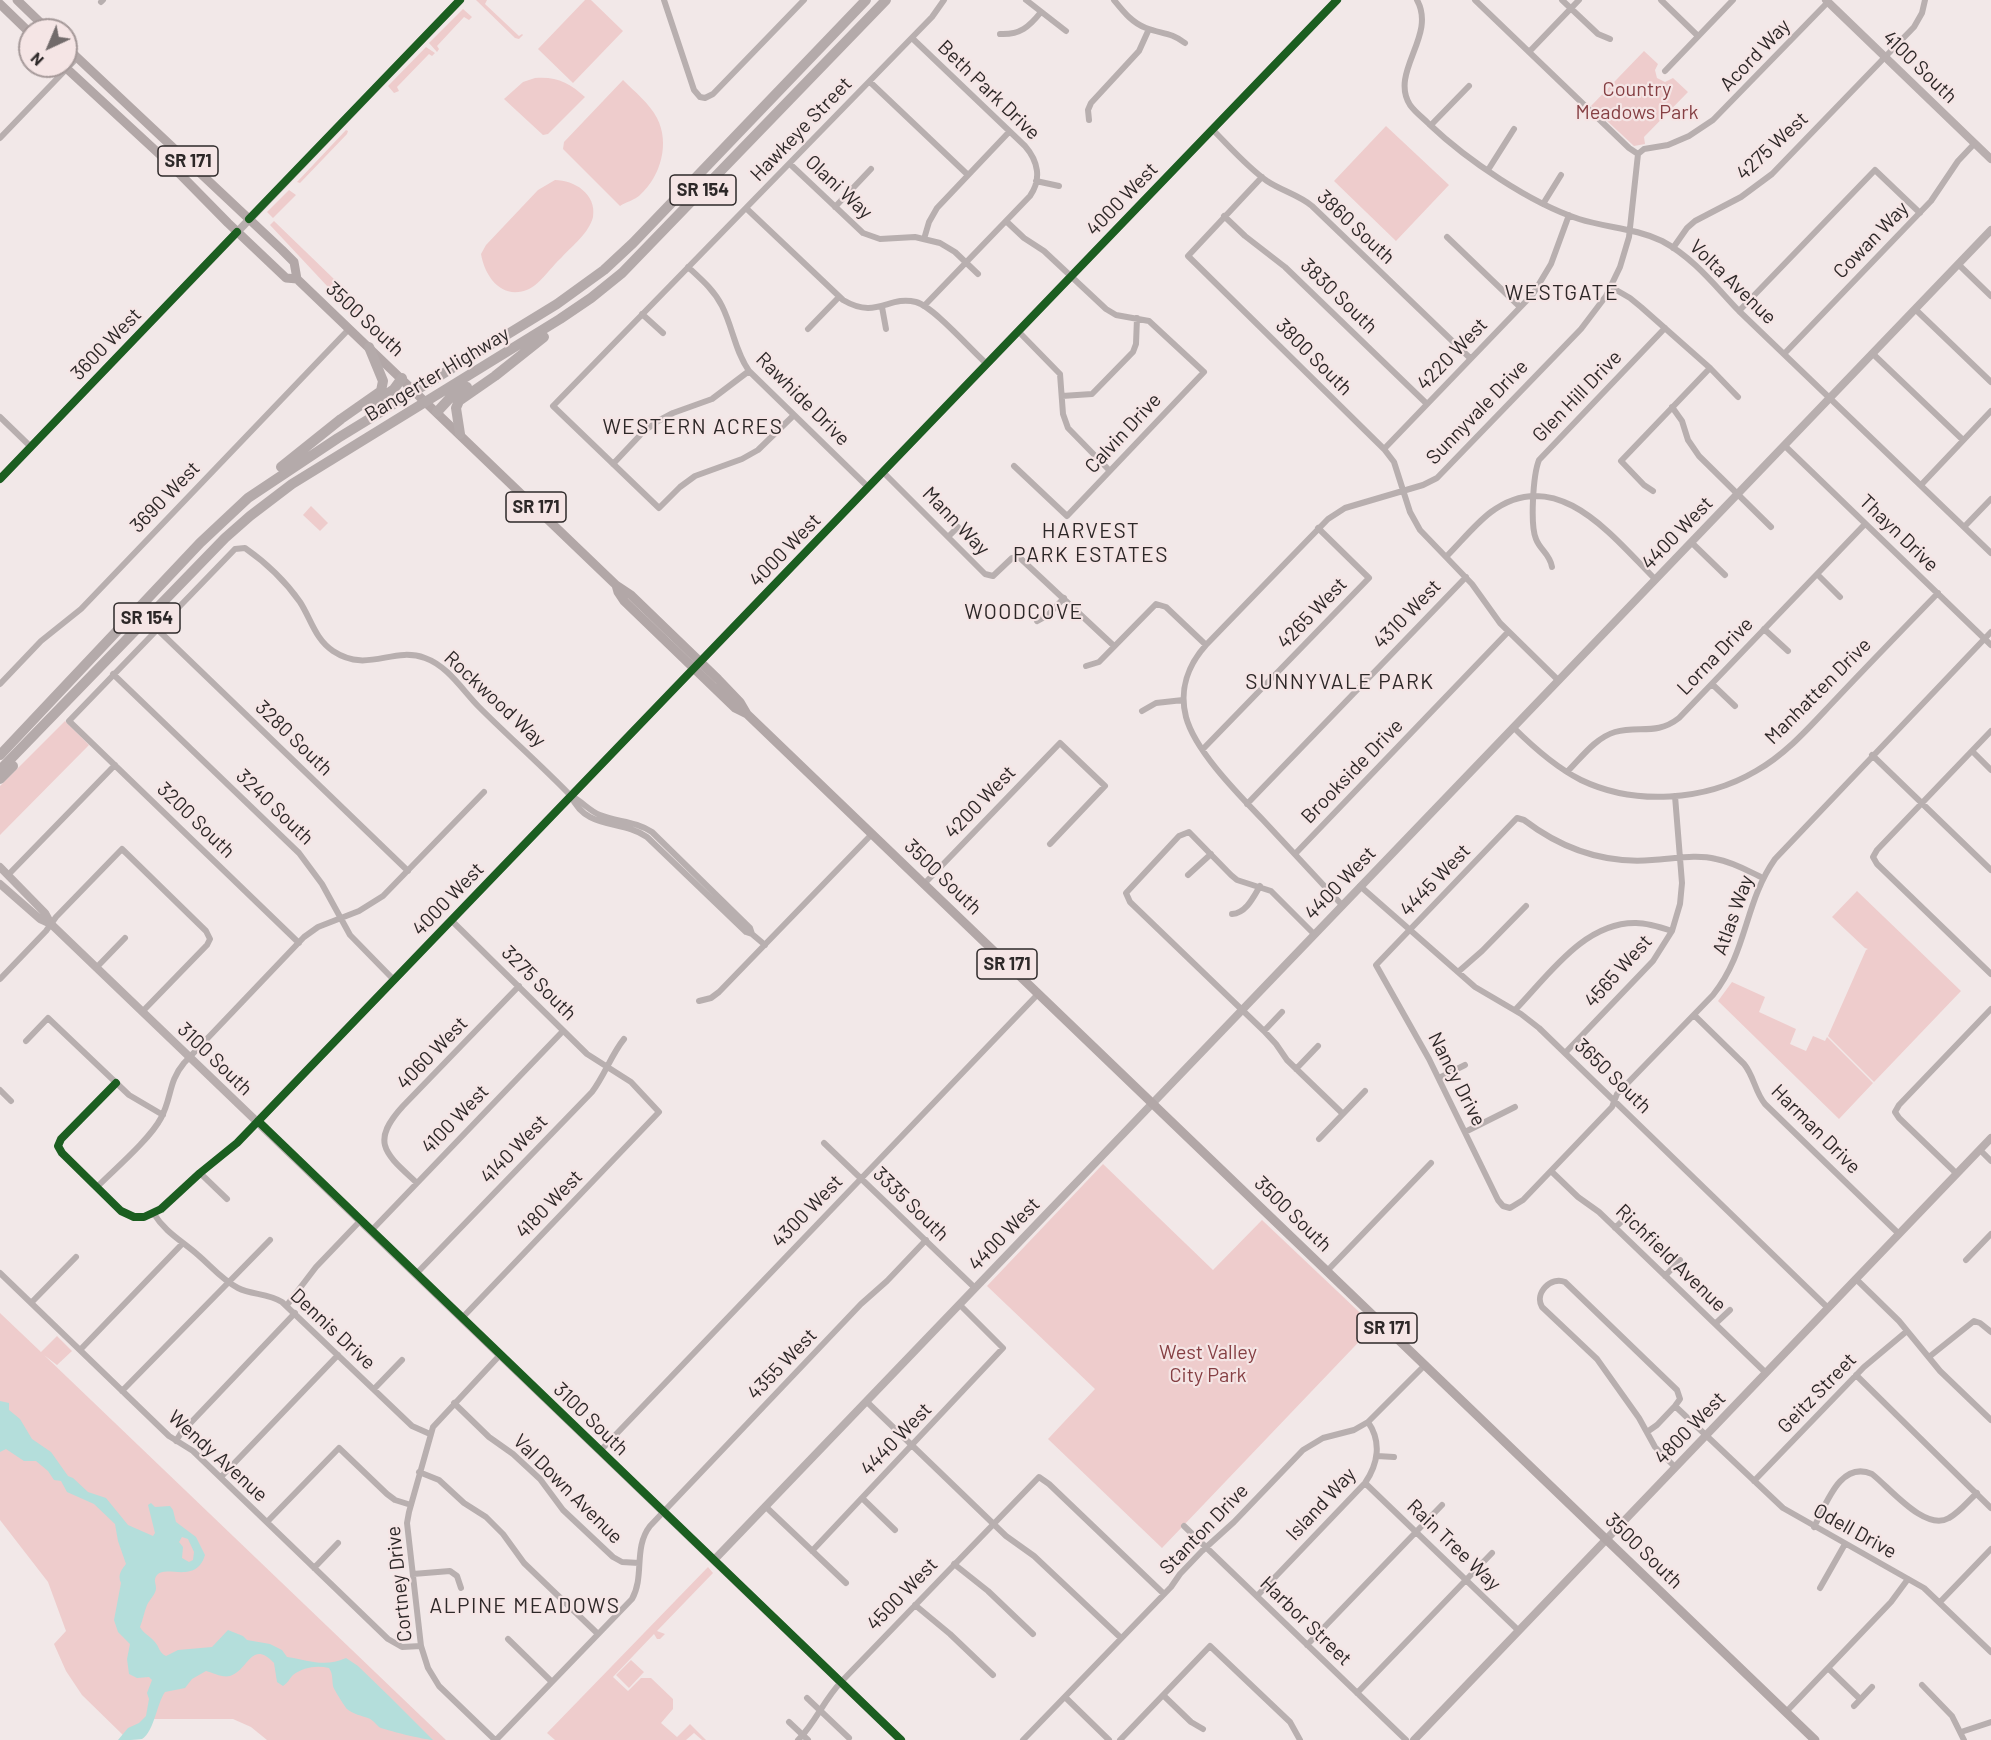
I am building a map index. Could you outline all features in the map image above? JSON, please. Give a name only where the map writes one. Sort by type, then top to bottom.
[{"type":"highway","name":"Bangerter Highway","points":[[0,755],[219,524],[271,481],[574,293],[604,270],[633,243],[866,0]]},
{"type":"highway","name":"Bangerter Highway","points":[[0,770],[225,537],[267,501],[575,309],[629,266],[886,0]]},
{"type":"highway","points":[[460,434],[456,408],[461,399],[591,304],[629,266]]},
{"type":"highway","points":[[437,412],[454,395],[489,373],[496,366],[510,341],[560,308],[574,293]]},
{"type":"highway","points":[[271,481],[278,469],[341,418],[381,391],[383,381],[369,347]]},
{"type":"highway","points":[[267,501],[276,486],[326,454],[349,420],[390,393],[402,378]]},
{"type":"highway","points":[[0,779],[63,713],[73,685],[123,632],[127,620]]},
{"type":"highway","points":[[0,745],[14,732],[25,728]]},
{"type":"main road","points":[[17,0],[36,18]]},
{"type":"main road","name":"4100 South","points":[[1827,1],[1991,159]]},
{"type":"main road","points":[[0,4],[18,21]]},
{"type":"main road","name":"3500 South","points":[[78,59],[294,262],[297,279],[616,585],[622,598],[740,702],[747,714],[1815,1740]]},
{"type":"main road","name":"3500 South","points":[[77,78],[169,163],[286,278],[297,279]]},
{"type":"main road","name":"3100 South","points":[[0,867],[45,913],[51,924],[96,968],[901,1740]]},
{"type":"main road","name":"3100 South","points":[[0,884],[39,919],[51,924]]},
{"type":"main road","name":"4800 West","points":[[1414,1740],[1991,1138]]},
{"type":"street","name":"3600 West","points":[[0,479],[460,0]]},
{"type":"street","points":[[664,0],[694,90],[702,98],[708,98],[713,94],[804,0]]},
{"type":"street","name":"Hawkeye Street","points":[[613,464],[553,406],[870,82],[932,17],[944,0]]},
{"type":"street","points":[[1026,0],[1058,22],[1066,31]]},
{"type":"street","points":[[1114,0],[1133,21],[1149,29],[1167,32],[1185,43]]},
{"type":"street","name":"4000 West","points":[[258,1121],[1336,0]]},
{"type":"street","name":"Volta Avenue","points":[[1418,0],[1423,23],[1406,75],[1405,90],[1411,106],[1461,152],[1543,204],[1594,223],[1630,229],[1655,238],[1673,248],[1701,270],[1739,311],[1991,553]]},
{"type":"street","points":[[1474,0],[1638,154]]},
{"type":"street","points":[[1562,0],[1598,34],[1610,39]]},
{"type":"street","points":[[1529,52],[1579,0]]},
{"type":"street","points":[[1661,0],[1698,36]]},
{"type":"street","points":[[1665,71],[1733,0]]},
{"type":"street","name":"4275 West","points":[[1673,248],[1695,221],[1741,197],[1772,174],[1917,23],[1925,0]]},
{"type":"street","name":"Acord Way","points":[[1638,154],[1644,149],[1668,145],[1684,139],[1713,120],[1827,1]]},
{"type":"street","points":[[1000,34],[1014,34],[1024,30],[1041,12]]},
{"type":"street","points":[[1089,120],[1090,105],[1140,51],[1149,29]]},
{"type":"street","name":"Beth Park Drive","points":[[912,38],[1033,156],[1037,168],[1036,181]]},
{"type":"street","points":[[0,138],[55,78]]},
{"type":"street","points":[[870,82],[968,176]]},
{"type":"street","points":[[1431,125],[1469,86]]},
{"type":"street","name":"3860 South","points":[[1212,129],[1262,177],[1309,204],[1470,358]]},
{"type":"street","points":[[1488,170],[1514,129]]},
{"type":"street","points":[[924,238],[937,208],[1009,132]]},
{"type":"street","name":"Cowan Way","points":[[1784,354],[1920,213],[1940,190],[1958,161],[1975,143]]},
{"type":"street","name":"Sunnyvale Drive","points":[[1342,905],[1220,774],[1203,749],[1188,724],[1183,700],[1188,672],[1195,658],[1206,645],[1318,528],[1333,515],[1346,508],[1428,483],[1437,478],[1581,329],[1611,287],[1624,257],[1630,229],[1638,154]]},
{"type":"street","name":"Olani Way","points":[[790,164],[860,231],[871,237],[885,240],[908,237],[924,238],[951,249],[978,273]]},
{"type":"street","points":[[835,207],[871,169]]},
{"type":"street","points":[[1739,311],[1875,170],[1920,213]]},
{"type":"street","points":[[1543,204],[1561,175]]},
{"type":"street","points":[[1224,216],[1262,177]]},
{"type":"street","points":[[924,306],[1029,196],[1036,181],[1059,186]]},
{"type":"street","points":[[747,209],[839,297],[859,307],[882,307],[903,301],[916,302],[924,306],[987,364]]},
{"type":"street","name":"4220 West","points":[[1384,449],[1538,287],[1549,270],[1569,215]]},
{"type":"street","name":"3800 South","points":[[1224,216],[1188,256],[1192,262],[1384,449],[1394,462],[1410,512],[1420,530],[1466,577],[1508,632],[1558,680]]},
{"type":"street","name":"3830 South","points":[[1224,216],[1245,236],[1285,267],[1427,404]]},
{"type":"street","points":[[1006,221],[1024,238],[1044,251],[1106,309],[1116,315],[1137,318],[1135,348],[1127,360],[1092,394],[1062,396]]},
{"type":"street","name":"4400 West","points":[[714,1560],[1991,230]]},
{"type":"street","points":[[1447,237],[1520,307]]},
{"type":"street","points":[[1958,264],[1989,291]]},
{"type":"street","name":"Rawhide Drive","points":[[688,267],[707,285],[721,304],[737,352],[749,371],[868,487]]},
{"type":"street","points":[[1611,287],[1630,298],[1665,328],[1710,368],[1738,397]]},
{"type":"street","points":[[808,329],[839,297]]},
{"type":"street","points":[[882,307],[886,329]]},
{"type":"street","points":[[1915,309],[1991,382]]},
{"type":"street","points":[[642,314],[663,333]]},
{"type":"street","name":"Calvin Drive","points":[[1014,466],[1067,516],[1204,372],[1154,324],[1137,318]]},
{"type":"street","name":"Glen Hill Drive","points":[[1552,567],[1551,559],[1535,538],[1536,467],[1544,454],[1665,328]]},
{"type":"street","name":"3690 West","points":[[0,684],[41,641],[81,609],[349,329]]},
{"type":"street","points":[[1018,331],[1057,369],[1061,379],[1063,414],[1068,428],[1109,470]]},
{"type":"street","points":[[1872,353],[1963,440]]},
{"type":"street","points":[[1653,490],[1644,485],[1621,460],[1710,368]]},
{"type":"street","points":[[749,371],[712,399],[658,421],[644,431],[613,464],[659,508],[695,476],[742,459],[758,450],[794,415]]},
{"type":"street","points":[[1672,407],[1682,421],[1694,449],[1771,527]]},
{"type":"street","points":[[1921,485],[1991,411]]},
{"type":"street","points":[[0,417],[31,447]]},
{"type":"street","name":"Thayn Drive","points":[[1784,445],[1991,645]]},
{"type":"street","name":"Mann Way","points":[[883,472],[988,576],[995,575],[1012,558],[1018,557],[1114,646]]},
{"type":"street","points":[[1446,557],[1492,511],[1514,500],[1534,496],[1555,498],[1578,507],[1590,515],[1655,579]]},
{"type":"street","points":[[1964,527],[1991,499]]},
{"type":"street","name":"Lorna Drive","points":[[1567,772],[1607,735],[1623,730],[1659,729],[1673,722],[1865,524]]},
{"type":"street","points":[[948,537],[958,527]]},
{"type":"street","name":"4265 West","points":[[1203,749],[1369,578],[1318,528]]},
{"type":"street","points":[[1691,542],[1725,575]]},
{"type":"street","name":"Rockwood Way","points":[[157,629],[235,549],[245,548],[295,595],[315,632],[328,647],[340,655],[358,661],[409,655],[433,662],[442,668],[570,796],[580,800],[600,815],[637,825],[652,832],[765,945]]},
{"type":"street","points":[[1817,574],[1840,597]]},
{"type":"street","name":"4310 West","points":[[1247,804],[1466,577]]},
{"type":"street","name":"Manhatten Drive","points":[[1513,727],[1539,752],[1567,772],[1591,783],[1620,792],[1646,796],[1675,796],[1707,790],[1738,780],[1756,771],[1787,749],[1938,593]]},
{"type":"street","points":[[1037,621],[1048,615],[1064,598]]},
{"type":"street","points":[[1086,666],[1097,663],[1150,609],[1159,604],[1206,645]]},
{"type":"street","points":[[113,674],[157,629]]},
{"type":"street","name":"3280 South","points":[[157,629],[408,871]]},
{"type":"street","points":[[1764,629],[1788,651]]},
{"type":"street","name":"Brookside Drive","points":[[1295,854],[1508,632]]},
{"type":"street","name":"Atlas Way","points":[[1507,1208],[1518,1204],[1551,1171],[1612,1107],[1617,1094],[1718,988],[1733,964],[1743,939],[1753,900],[1763,878],[1787,844],[1991,632]]},
{"type":"street","name":"3200 South","points":[[113,674],[69,721],[299,943]]},
{"type":"street","name":"3240 South","points":[[113,674],[299,853],[322,884],[357,944],[394,980]]},
{"type":"street","points":[[1712,684],[1735,706]]},
{"type":"street","points":[[1142,711],[1160,702],[1183,700]]},
{"type":"street","points":[[1991,731],[1877,850],[1873,857],[1877,864],[1991,974]]},
{"type":"street","name":"4200 West","points":[[924,884],[1060,743],[1105,786],[1050,844]]},
{"type":"street","points":[[1972,751],[1991,770]]},
{"type":"street","points":[[1872,755],[1991,870]]},
{"type":"street","points":[[8,875],[115,765]]},
{"type":"street","points":[[97,1187],[155,1127],[163,1115],[173,1077],[189,1057],[299,943],[316,928],[359,911],[378,900],[484,792]]},
{"type":"street","name":"4565 West","points":[[1565,1053],[1653,961],[1672,931],[1682,894],[1675,796]]},
{"type":"street","name":"4445 West","points":[[1376,965],[1517,818],[1524,820],[1561,844],[1596,856],[1638,861],[1680,858]]},
{"type":"street","points":[[1314,934],[1271,891],[1237,880],[1191,833],[1182,834],[1128,890],[1127,898],[1242,1009],[1276,1044],[1287,1060],[1343,1114]]},
{"type":"street","points":[[699,1001],[707,1000],[715,995],[872,834]]},
{"type":"street","points":[[0,979],[122,849],[206,931],[210,939],[207,945],[142,1012]]},
{"type":"street","points":[[1188,875],[1211,854]]},
{"type":"street","points":[[1680,858],[1717,859],[1763,878]]},
{"type":"street","points":[[1232,914],[1239,914],[1243,910],[1260,886]]},
{"type":"street","name":"3650 South","points":[[1360,886],[1484,994],[1515,1010],[1535,1024],[1828,1308]]},
{"type":"street","points":[[1458,972],[1526,906]]},
{"type":"street","name":"3275 South","points":[[451,920],[587,1054],[607,1066]]},
{"type":"street","points":[[1515,1010],[1573,949],[1593,934],[1617,924],[1636,923],[1672,931]]},
{"type":"street","points":[[96,968],[125,938]]},
{"type":"street","name":"Nancy Drive","points":[[1376,965],[1439,1078],[1498,1200],[1507,1208]]},
{"type":"street","name":"4060 West","points":[[417,1183],[395,1163],[386,1151],[384,1141],[390,1121],[519,986]]},
{"type":"street","name":"4300 West","points":[[600,1451],[1038,994]]},
{"type":"street","points":[[1957,1174],[1895,1112],[1899,1105],[1991,1009]]},
{"type":"street","points":[[1264,1031],[1282,1012]]},
{"type":"street","name":"Harman Drive","points":[[1694,1015],[1744,1064],[1765,1104],[1899,1234]]},
{"type":"street","points":[[26,1041],[48,1018],[129,1095],[163,1115]]},
{"type":"street","name":"4100 West","points":[[371,1231],[563,1030]]},
{"type":"street","name":"4140 West","points":[[416,1274],[600,1082],[615,1051],[624,1039]]},
{"type":"street","points":[[1296,1069],[1318,1046]]},
{"type":"street","points":[[1439,1078],[1465,1065]]},
{"type":"street","name":"4180 West","points":[[462,1318],[659,1112],[631,1082],[607,1066]]},
{"type":"street","points":[[116,1083],[61,1139],[58,1146],[62,1153],[125,1214],[139,1217],[154,1214],[229,1150],[258,1121]]},
{"type":"street","points":[[0,1090],[11,1101]]},
{"type":"street","points":[[1319,1139],[1365,1091]]},
{"type":"street","points":[[1465,1132],[1515,1107]]},
{"type":"street","name":"3335 South","points":[[824,1143],[975,1288]]},
{"type":"street","points":[[1980,1150],[1991,1161]]},
{"type":"street","points":[[1327,1271],[1431,1163]]},
{"type":"street","name":"Richfield Avenue","points":[[1551,1171],[1616,1228],[1766,1373]]},
{"type":"street","points":[[200,1173],[227,1199]]},
{"type":"street","points":[[1616,1228],[1630,1212]]},
{"type":"street","name":"Dennis Drive","points":[[154,1214],[164,1228],[229,1282],[244,1290],[272,1296],[287,1305],[415,1428],[430,1434]]},
{"type":"street","points":[[287,1305],[314,1270],[361,1220]]},
{"type":"street","points":[[1966,1260],[1991,1234]]},
{"type":"street","points":[[123,1391],[270,1240]]},
{"type":"street","name":"4355 West","points":[[495,1740],[634,1594],[638,1584],[643,1537],[650,1526],[861,1304],[887,1281],[926,1240]]},
{"type":"street","points":[[1985,1240],[1991,1246]]},
{"type":"street","points":[[80,1350],[183,1243]]},
{"type":"street","points":[[31,1303],[76,1257]]},
{"type":"street","points":[[1665,1276],[1680,1260]]},
{"type":"street","name":"Wendy Avenue","points":[[0,1273],[176,1441],[191,1450],[220,1477],[391,1641],[402,1647],[421,1646]]},
{"type":"street","points":[[1856,1279],[1907,1331],[1944,1375],[1991,1420]]},
{"type":"street","points":[[1647,1431],[1657,1425],[1675,1406],[1680,1399],[1677,1390],[1561,1280],[1551,1282],[1540,1295],[1539,1302],[1595,1357],[1647,1431],[1655,1447],[1675,1467]]},
{"type":"street","name":"4440 West","points":[[812,1551],[1003,1348],[959,1304]]},
{"type":"street","points":[[1715,1324],[1730,1310]]},
{"type":"street","points":[[176,1441],[295,1313]]},
{"type":"street","points":[[1929,1357],[1974,1321],[1991,1332]]},
{"type":"street","name":"Geitz Street","points":[[1754,1481],[1856,1375],[1907,1331]]},
{"type":"street","points":[[220,1477],[338,1355]]},
{"type":"street","name":"Cortney Drive","points":[[495,1740],[434,1680],[428,1668],[421,1646],[408,1528],[419,1472],[430,1434],[436,1422],[500,1355]]},
{"type":"street","points":[[374,1389],[402,1360]]},
{"type":"street","name":"Stanton Drive","points":[[1023,1740],[1164,1594],[1205,1547],[1233,1522],[1307,1446],[1323,1438],[1354,1430],[1368,1422],[1425,1365]]},
{"type":"street","points":[[1856,1375],[1991,1508]]},
{"type":"street","points":[[866,1401],[993,1523],[1034,1556],[1121,1638]]},
{"type":"street","name":"Val Down Avenue","points":[[454,1403],[489,1437],[513,1454],[540,1479],[563,1509],[613,1557],[622,1562],[639,1563]]},
{"type":"street","name":"Odell Drive","points":[[1675,1406],[1786,1511],[1924,1588],[1991,1652]]},
{"type":"street","name":"Island Way","points":[[1257,1596],[1365,1483],[1377,1456],[1373,1430],[1368,1422]]},
{"type":"street","points":[[267,1522],[339,1448],[387,1494],[395,1500],[411,1505]]},
{"type":"street","points":[[1377,1456],[1394,1457]]},
{"type":"street","points":[[1814,1527],[1840,1480],[1853,1471],[1872,1474],[1919,1514],[1933,1521],[1951,1517],[1977,1493]]},
{"type":"street","points":[[419,1472],[439,1480],[464,1503],[486,1517],[503,1534],[524,1563],[598,1634]]},
{"type":"street","name":"4500 West","points":[[803,1738],[828,1695],[1039,1477],[1164,1594]]},
{"type":"street","name":"Rain Tree Way","points":[[1365,1483],[1519,1632]]},
{"type":"street","points":[[862,1498],[895,1530]]},
{"type":"street","points":[[1307,1645],[1442,1505]]},
{"type":"street","points":[[765,1506],[846,1583]]},
{"type":"street","name":"Harbor Street","points":[[1184,1526],[1406,1740]]},
{"type":"street","points":[[314,1568],[338,1544]]},
{"type":"street","points":[[1821,1588],[1845,1544]]},
{"type":"street","points":[[1940,1602],[1991,1549]]},
{"type":"street","points":[[1357,1693],[1492,1553]]},
{"type":"street","points":[[954,1564],[988,1591],[1033,1634]]},
{"type":"street","points":[[413,1574],[450,1570],[457,1576],[461,1588]]},
{"type":"street","points":[[1786,1712],[1891,1602],[1908,1579]]},
{"type":"street","points":[[915,1605],[993,1675]]},
{"type":"street","points":[[508,1639],[552,1682]]},
{"type":"street","points":[[1985,1646],[1991,1641]]},
{"type":"street","points":[[1120,1740],[1210,1646],[1290,1722],[1300,1740]]},
{"type":"street","points":[[1828,1668],[1860,1699]]},
{"type":"street","points":[[1922,1685],[1952,1716],[1964,1740]]},
{"type":"street","points":[[1854,1706],[1872,1687]]},
{"type":"street","points":[[1163,1695],[1191,1722],[1203,1729]]},
{"type":"street","points":[[1065,1697],[1109,1740]]},
{"type":"street","points":[[807,1698],[849,1738]]},
{"type":"street","points":[[789,1722],[803,1738]]},
{"type":"street","points":[[1962,1732],[1991,1722]]},
{"type":"green space","points":[[476,0],[487,0],[485,4],[519,36],[523,35],[519,39],[515,38]]},
{"type":"green space","points":[[585,0],[591,0],[623,31],[573,83],[538,49]]},
{"type":"green space","points":[[463,9],[472,17],[469,20],[464,17],[437,46],[439,49],[437,52],[429,43]]},
{"type":"green space","points":[[426,47],[435,53],[432,56],[429,54],[397,87],[399,91],[394,93],[388,86]]},
{"type":"green space","name":"Country Meadows Park","points":[[1644,51],[1658,64],[1655,70],[1657,78],[1665,82],[1673,78],[1688,92],[1644,137],[1645,144],[1634,146],[1591,106]]},
{"type":"green space","points":[[535,78],[550,78],[562,82],[585,97],[548,134],[543,135],[504,99],[523,82]]},
{"type":"green space","points":[[623,80],[646,103],[657,118],[663,138],[663,148],[658,169],[647,187],[638,197],[620,206],[563,149],[564,142]]},
{"type":"green space","points":[[1386,126],[1449,185],[1396,241],[1334,181]]},
{"type":"green space","points":[[346,130],[347,134],[300,183],[297,182]]},
{"type":"green space","points":[[555,180],[570,183],[588,195],[593,209],[591,223],[580,238],[533,287],[519,292],[503,289],[496,285],[486,271],[481,254],[486,245],[538,190]]},
{"type":"green space","points":[[289,190],[296,195],[273,218],[267,212]]},
{"type":"green space","points":[[274,221],[365,309],[357,318],[270,225]]},
{"type":"green space","points":[[311,506],[328,523],[320,531],[303,515]]},
{"type":"green space","points":[[65,721],[89,745],[0,835],[0,786]]},
{"type":"green space","points":[[1857,891],[1961,991],[1874,1082],[1828,1036],[1868,949],[1832,917]]},
{"type":"green space","points":[[1732,982],[1765,997],[1759,1012],[1796,1029],[1790,1044],[1806,1051],[1813,1036],[1825,1041],[1827,1037],[1873,1083],[1839,1119],[1718,1001]]},
{"type":"green space","name":"West Valley City Park","points":[[1103,1164],[1213,1270],[1262,1220],[1374,1326],[1162,1548],[1048,1439],[1095,1389],[987,1286]]},
{"type":"green space","points":[[0,1313],[41,1352],[57,1336],[72,1351],[57,1365],[44,1355],[446,1740],[267,1740],[251,1727],[233,1719],[152,1719],[125,1737],[82,1695],[66,1671],[54,1644],[66,1631],[48,1582],[0,1520]]},
{"type":"green space","points":[[708,1567],[713,1573],[657,1631],[665,1634],[657,1639],[654,1634],[613,1677],[628,1691],[641,1678],[651,1678],[673,1699],[673,1709],[661,1723],[677,1737],[690,1724],[706,1740],[702,1740],[694,1733],[686,1740],[555,1740],[547,1733]]},
{"type":"green space","points":[[631,1660],[644,1672],[629,1688],[616,1675]]},
{"type":"water","points":[[0,1401],[9,1403],[9,1410],[20,1419],[32,1439],[51,1452],[68,1476],[88,1492],[106,1498],[128,1525],[153,1536],[155,1533],[148,1505],[151,1503],[155,1507],[170,1506],[176,1522],[196,1537],[205,1555],[201,1564],[188,1572],[167,1571],[157,1575],[156,1590],[147,1605],[140,1627],[166,1656],[178,1650],[212,1647],[228,1630],[247,1640],[270,1644],[282,1650],[287,1657],[323,1663],[346,1658],[358,1666],[433,1740],[379,1727],[370,1719],[349,1711],[334,1687],[329,1668],[306,1668],[293,1675],[283,1686],[277,1682],[274,1663],[260,1654],[250,1658],[242,1668],[230,1676],[221,1676],[206,1671],[192,1679],[185,1688],[165,1692],[146,1735],[142,1739],[118,1740],[128,1728],[139,1723],[146,1716],[149,1699],[147,1693],[152,1680],[149,1677],[137,1678],[129,1674],[127,1659],[130,1644],[118,1632],[114,1620],[121,1583],[120,1575],[126,1564],[115,1524],[94,1504],[67,1492],[61,1481],[54,1480],[48,1471],[36,1461],[24,1461],[6,1449],[0,1452]],"holes":[[[182,1537],[188,1539],[194,1552],[193,1560],[189,1562],[182,1558],[183,1547],[179,1542]]]},
{"type":"cycle path","points":[[249,219],[460,0]]},
{"type":"cycle path","points":[[116,1083],[61,1139],[58,1146],[62,1153],[121,1211],[134,1217],[144,1217],[161,1209],[237,1143],[1337,0]]},
{"type":"cycle path","points":[[0,479],[237,232]]},
{"type":"cycle path","points":[[258,1121],[901,1740]]},
{"type":"district","name":"WESTGATE","points":[[1562,293]]},
{"type":"district","name":"WESTERN ACRES","points":[[693,427]]},
{"type":"district","name":"HARVEST PARK ESTATES","points":[[1091,543]]},
{"type":"district","name":"WOODCOVE","points":[[1024,612]]},
{"type":"district","name":"SUNNYVALE PARK","points":[[1340,682]]},
{"type":"district","name":"ALPINE MEADOWS","points":[[525,1606]]}]
